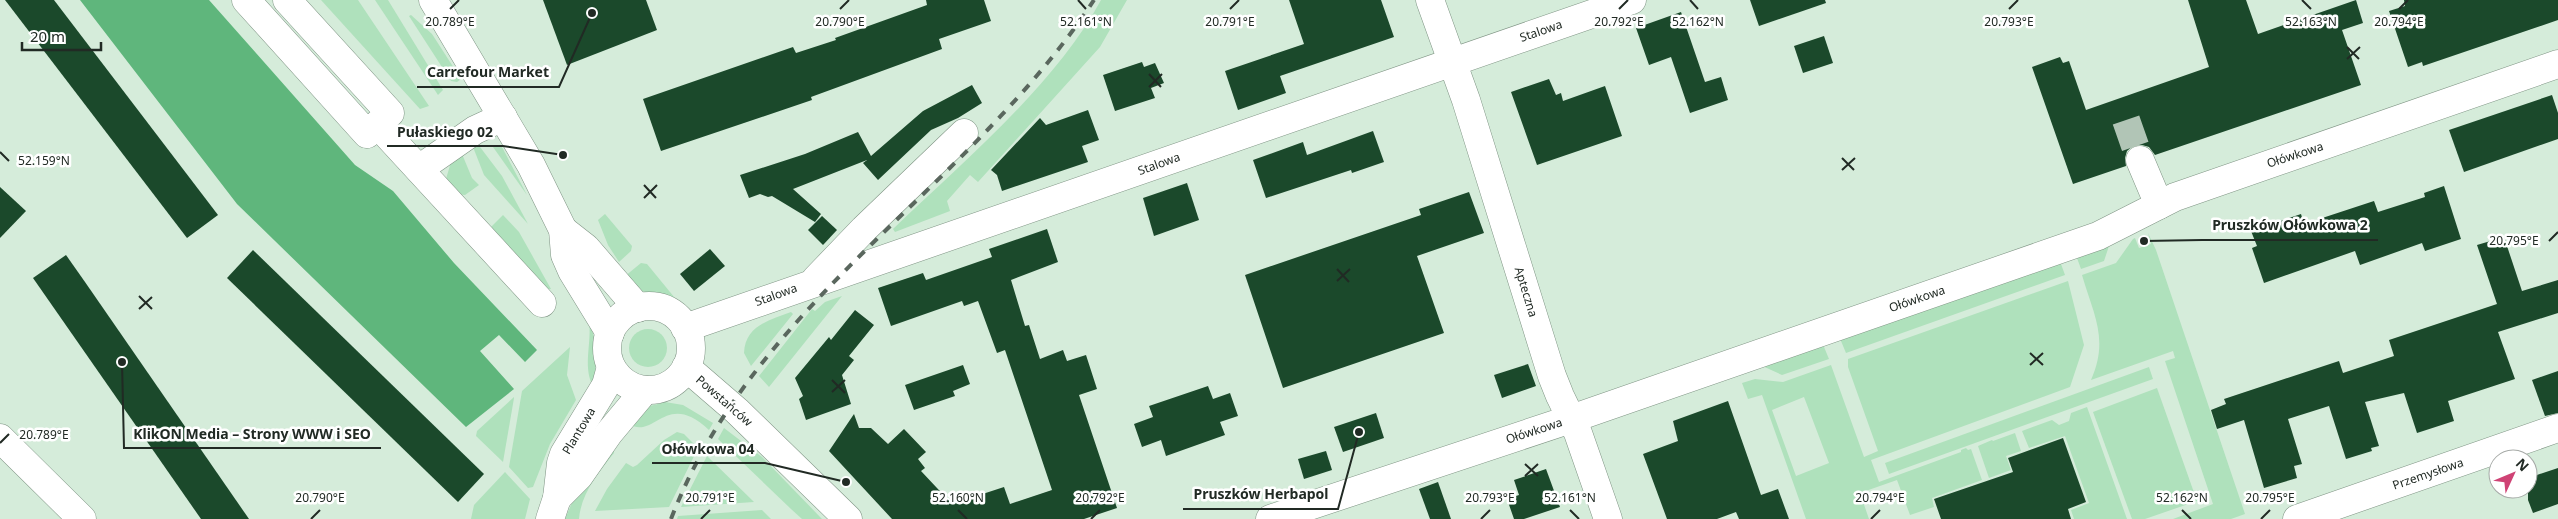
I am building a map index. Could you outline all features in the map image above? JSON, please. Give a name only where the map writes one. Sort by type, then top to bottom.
[{"type":"street","points":[[246,0],[368,134],[390,114],[287,0]]},
{"type":"street","name":"Apteczna","points":[[1430,0],[1452,62],[1552,376],[1571,419],[1608,519]]},
{"type":"street","name":"Stalowa","points":[[685,328],[1632,0]]},
{"type":"street","points":[[443,4],[503,118],[531,165],[563,230],[565,255],[610,333]]},
{"type":"street","name":"Ołówkowa","points":[[1270,519],[1571,419],[2098,236],[2175,197],[2558,64]]},
{"type":"street","points":[[419,169],[476,130],[503,118]]},
{"type":"street","points":[[378,125],[542,303]]},
{"type":"street","points":[[814,282],[864,229],[964,133]]},
{"type":"street","points":[[2140,160],[2159,206]]},
{"type":"street","points":[[563,230],[586,248],[638,308]]},
{"type":"street","points":[[638,308],[661,308],[675,316],[685,328],[690,343],[686,367],[669,385],[645,390],[625,383],[611,367],[607,353],[610,333],[621,317],[638,308]]},
{"type":"street","name":"Plantowa","points":[[554,508],[564,454],[606,385],[611,367]]},
{"type":"street","name":"Powstańców","points":[[686,367],[737,411],[848,519]]},
{"type":"street","name":"Plantowa","points":[[554,508],[609,433],[645,390]]},
{"type":"street","name":"Przemysłowa","points":[[2298,519],[2558,428]]},
{"type":"street","points":[[0,438],[82,519]]},
{"type":"green space","points":[[80,0],[209,0],[355,165],[393,191],[454,263],[537,350],[525,362],[499,335],[480,351],[514,389],[466,427],[237,204]]},
{"type":"green space","points":[[321,0],[358,0],[429,106],[420,109]]},
{"type":"green space","points":[[375,0],[388,0],[443,90],[438,95]]},
{"type":"green space","points":[[1101,0],[1127,0],[1100,47],[978,182],[970,175],[947,201],[950,211],[895,232],[893,229],[977,150],[1034,92],[1082,31]]},
{"type":"green space","points":[[411,15],[432,34],[461,79],[457,82],[451,81],[409,16]]},
{"type":"green space","points":[[477,143],[502,176],[528,224],[484,175],[473,147]]},
{"type":"green space","points":[[501,145],[527,195],[493,147]]},
{"type":"green space","points":[[462,154],[472,178],[479,185],[465,195],[456,194],[446,179],[451,162]]},
{"type":"green space","points":[[605,214],[632,246],[631,251],[619,262],[608,245],[598,220]]},
{"type":"green space","points":[[503,215],[519,232],[551,289],[548,289],[490,228]]},
{"type":"green space","points":[[2148,233],[2156,250],[2245,514],[2231,519],[2173,519],[2213,504],[2165,361],[2175,358],[2173,351],[2091,380],[2099,352],[2098,328],[2082,275],[2116,263],[2135,238],[2139,248],[2151,244]]},
{"type":"green space","points":[[2110,243],[2104,261],[2081,269],[2077,258],[2080,254]]},
{"type":"green space","points":[[2057,261],[2061,264],[2065,275],[1846,353],[1841,341],[1843,335]]},
{"type":"green space","points":[[641,263],[647,264],[679,303],[639,290],[624,277]]},
{"type":"green space","points":[[2068,281],[2084,345],[2070,387],[1871,460],[1879,482],[1961,452],[1961,450],[1966,448],[1968,450],[1971,449],[1982,480],[1932,498],[1934,507],[1910,515],[1897,480],[1860,493],[1869,519],[1806,519],[1762,395],[1748,399],[1742,383],[1755,379],[1783,382],[1831,365],[1864,457],[1878,451],[1848,367],[1848,359]],"holes":[[[1804,397],[1829,463],[1796,476],[1772,410]]]},
{"type":"green space","points":[[842,296],[769,387],[759,376],[812,309],[815,311],[825,302]]},
{"type":"green space","points":[[791,312],[793,314],[751,366],[744,353],[745,344],[749,336],[767,321]]},
{"type":"green space","points":[[589,321],[594,336],[596,352],[592,384],[588,369]]},
{"type":"green space","points":[[648,329],[662,334],[667,348],[662,362],[648,367],[634,362],[629,348],[634,334]]},
{"type":"green space","points":[[1818,343],[1824,347],[1829,359],[1782,375],[1758,364]]},
{"type":"green space","points":[[570,347],[567,375],[576,400],[550,444],[533,487],[528,488],[509,467],[522,391]]},
{"type":"green space","points":[[2149,367],[2153,379],[1889,474],[1885,463]]},
{"type":"green space","points":[[2157,388],[2197,501],[2145,519],[2132,519],[2093,412]]},
{"type":"green space","points":[[514,397],[503,462],[476,436],[477,431]]},
{"type":"green space","points":[[665,402],[683,405],[713,423],[709,430],[694,419],[682,414],[672,414],[646,426],[638,427],[629,424],[650,406]]},
{"type":"green space","points":[[2087,407],[2127,519],[2074,519],[2071,510],[2089,503],[2065,436],[2029,448],[2022,431],[2052,420],[2059,425],[2069,421],[2071,413]]},
{"type":"green space","points":[[724,428],[762,457],[822,519],[802,519],[791,509],[718,439]]},
{"type":"green space","points":[[677,432],[684,434],[698,448],[669,507],[595,511],[607,489],[626,463],[633,467],[637,465],[664,440]]},
{"type":"green space","points":[[2015,433],[2021,451],[2006,456],[2011,470],[1989,478],[1978,446]]},
{"type":"green space","points":[[614,448],[614,453],[597,475],[583,500],[579,519],[565,519],[574,498]]},
{"type":"green space","points":[[707,456],[754,502],[681,507]]},
{"type":"green space","points":[[505,472],[530,499],[525,519],[471,519],[474,505]]},
{"type":"green space","points":[[762,510],[771,519],[677,519],[678,516]]},
{"type":"building","points":[[5,0],[54,0],[218,215],[187,238]]},
{"type":"building","points":[[543,0],[646,0],[657,30],[567,65]]},
{"type":"building","points":[[926,0],[984,0],[991,21],[939,39],[942,49],[811,97],[812,100],[661,151],[643,99],[793,47],[796,53],[836,40],[835,38],[927,5]]},
{"type":"building","points":[[1289,0],[1381,0],[1394,37],[1280,76],[1286,93],[1238,110],[1225,71],[1304,44]]},
{"type":"building","points":[[1750,0],[1825,0],[1826,3],[1759,26]]},
{"type":"building","points":[[2188,0],[2246,0],[2258,34],[2356,0],[2363,23],[2342,30],[2361,85],[2155,155],[2149,147],[2134,145],[2127,151],[2125,158],[2126,166],[2073,184],[2032,67],[2060,57],[2063,63],[2069,61],[2086,110],[2209,67]]},
{"type":"building","points":[[2404,0],[2558,0],[2558,20],[2423,66],[2422,62],[2408,67],[2389,11],[2405,6]]},
{"type":"building","points":[[1681,12],[1705,82],[1721,77],[1728,100],[1690,113],[1671,57],[1649,65],[1636,28]]},
{"type":"building","points":[[1824,36],[1833,63],[1803,73],[1794,46]]},
{"type":"building","points":[[1142,62],[1144,67],[1155,63],[1164,83],[1151,88],[1155,98],[1115,111],[1103,75]]},
{"type":"building","points":[[1549,79],[1556,95],[1561,93],[1563,101],[1605,86],[1622,136],[1537,165],[1511,92]]},
{"type":"building","points":[[972,85],[982,103],[958,118],[931,130],[878,180],[863,163],[867,160],[793,189],[821,214],[815,222],[772,196],[768,197],[760,194],[749,198],[740,175],[805,154],[858,132],[871,156],[923,111]]},
{"type":"building","points":[[2552,95],[2558,113],[2558,139],[2464,172],[2449,130]]},
{"type":"building","points":[[1088,110],[1099,140],[1082,146],[1088,162],[1002,191],[997,175],[991,170],[1040,118],[1046,125]]},
{"type":"building","points":[[1373,131],[1384,162],[1352,173],[1351,170],[1266,198],[1253,160],[1303,142],[1307,155]]},
{"type":"building","points":[[1187,183],[1199,220],[1154,236],[1143,198]]},
{"type":"building","points":[[2444,186],[2461,239],[2425,251],[2422,243],[2360,265],[2355,251],[2264,283],[2252,248],[2257,246],[2251,231],[2301,214],[2304,224],[2374,201],[2378,212],[2425,197],[2424,193]]},
{"type":"building","points":[[0,187],[26,211],[0,238]]},
{"type":"building","points":[[1469,192],[1484,233],[1417,256],[1444,333],[1283,388],[1245,275],[1421,215],[1419,209]]},
{"type":"building","points":[[822,216],[837,230],[823,245],[808,230]]},
{"type":"building","points":[[1047,229],[1058,262],[1011,280],[1025,326],[1029,325],[1040,359],[1063,350],[1067,361],[1086,355],[1097,389],[1079,395],[1117,508],[1084,519],[892,519],[829,451],[854,414],[859,428],[871,428],[888,444],[904,429],[926,452],[918,459],[925,468],[921,471],[952,504],[1004,487],[1010,504],[1052,490],[1005,350],[997,353],[978,301],[964,306],[962,301],[891,326],[878,288],[923,273],[926,280],[992,257],[989,249]]},
{"type":"building","points":[[2504,237],[2522,291],[2558,280],[2558,313],[2498,332],[2515,379],[2448,401],[2454,421],[2417,433],[2404,393],[2365,402],[2379,446],[2371,448],[2372,451],[2346,459],[2329,406],[2288,419],[2302,464],[2294,466],[2297,478],[2264,488],[2244,420],[2217,429],[2211,410],[2226,404],[2224,399],[2339,361],[2343,373],[2394,356],[2389,340],[2497,304],[2477,245]]},
{"type":"building","points":[[710,249],[725,266],[694,291],[680,274]]},
{"type":"building","points":[[253,250],[484,474],[458,502],[227,278]]},
{"type":"building","points":[[66,255],[249,519],[201,519],[33,278]]},
{"type":"building","points":[[855,310],[874,325],[849,356],[854,360],[842,375],[851,404],[806,420],[799,399],[803,396],[795,378],[829,337],[831,340]]},
{"type":"building","points":[[1528,364],[1536,386],[1502,398],[1494,375]]},
{"type":"building","points":[[963,365],[970,384],[953,391],[955,396],[914,410],[905,385]]},
{"type":"building","points":[[2558,371],[2558,413],[2545,416],[2532,380]]},
{"type":"building","points":[[1208,386],[1213,399],[1230,393],[1238,416],[1220,422],[1225,435],[1166,456],[1161,440],[1142,447],[1134,424],[1153,417],[1149,406]]},
{"type":"building","points":[[1728,401],[1761,495],[1778,489],[1789,519],[1739,519],[1736,512],[1717,519],[1667,519],[1643,454],[1678,441],[1673,421]]},
{"type":"building","points":[[1376,413],[1384,438],[1343,452],[1334,427]]},
{"type":"building","points":[[2063,438],[2086,502],[2068,509],[2071,519],[1941,519],[1934,499],[2013,472],[2008,458]]},
{"type":"building","points":[[1326,451],[1332,470],[1304,479],[1298,459]]},
{"type":"building","points":[[2558,468],[2558,504],[2533,513],[2528,499],[2538,499],[2538,475]]},
{"type":"building","points":[[1546,469],[1560,507],[1524,519],[1514,519],[1507,499],[1519,495],[1514,480]]},
{"type":"building","points":[[1438,482],[1451,519],[1430,519],[1419,489]]},
{"type":"tunnel","points":[[2126,120],[2140,160]]},
{"type":"railway","points":[[671,519],[708,442],[755,372],[809,309],[987,130],[1043,68],[1094,0]]},
{"type":"place","name":"Carrefour Market","points":[[592,13]]},
{"type":"place","name":"Pułaskiego 02","points":[[563,155]]},
{"type":"place","name":"Pruszków Ołówkowa 2","points":[[2144,241]]},
{"type":"place","name":"KlikON Media – Strony WWW i SEO","points":[[122,362]]},
{"type":"place","name":"Pruszków Herbapol","points":[[1359,432]]},
{"type":"place","name":"Ołówkowa 04","points":[[846,482]]}]
